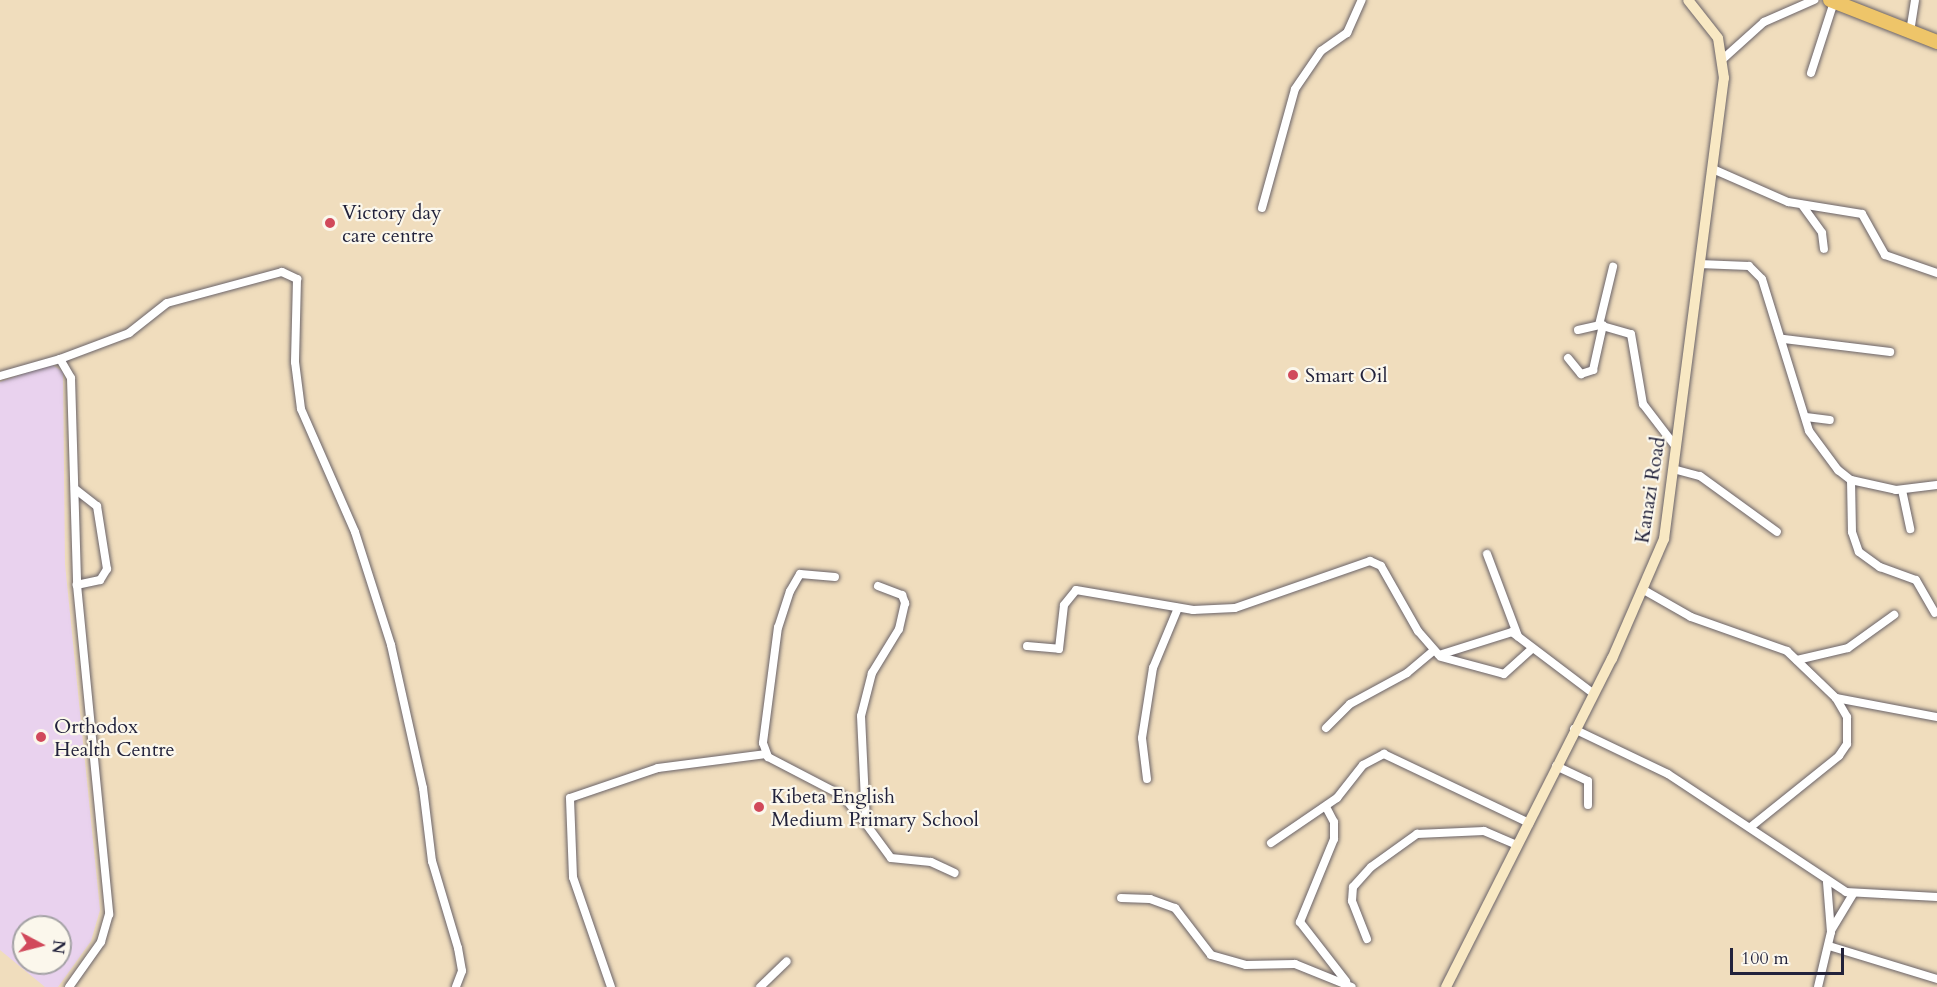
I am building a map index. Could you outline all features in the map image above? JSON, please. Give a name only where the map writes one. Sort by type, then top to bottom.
[{"type":"highway","points":[[1832,1],[1937,42]]},
{"type":"main road","name":"Kanazi Road","points":[[1446,987],[1574,729],[1594,694],[1664,538],[1699,264],[1715,170],[1724,58],[1711,24],[1689,0]]},
{"type":"street","points":[[1262,208],[1294,89],[1321,51],[1347,33],[1362,0]]},
{"type":"street","points":[[1724,58],[1764,22],[1814,0]]},
{"type":"street","points":[[1910,32],[1915,0]]},
{"type":"street","points":[[1810,74],[1832,1]]},
{"type":"street","points":[[1715,170],[1802,205],[1862,214],[1885,255],[1937,273]]},
{"type":"street","points":[[1802,205],[1822,233],[1824,249]]},
{"type":"street","points":[[1699,264],[1756,271],[1784,339],[1814,443],[1851,480],[1902,490],[1936,487]]},
{"type":"street","points":[[1568,358],[1581,374],[1593,370],[1613,267]]},
{"type":"street","points":[[0,376],[60,359],[129,333],[168,303],[282,272],[297,279],[295,362],[301,410],[355,532],[391,645],[423,788],[432,861],[458,948],[462,971],[456,987]]},
{"type":"street","points":[[1578,330],[1601,325],[1631,334],[1643,404],[1676,447]]},
{"type":"street","points":[[1784,339],[1890,352]]},
{"type":"street","points":[[60,359],[71,378],[77,585],[109,914],[101,942],[69,987]]},
{"type":"street","points":[[1806,417],[1830,420]]},
{"type":"street","points":[[1673,469],[1700,476],[1777,532]]},
{"type":"street","points":[[1851,480],[1852,532],[1859,552],[1881,567],[1916,580],[1935,613]]},
{"type":"street","points":[[75,489],[97,506],[107,569],[100,580],[77,585]]},
{"type":"street","points":[[1902,490],[1910,529]]},
{"type":"street","points":[[1487,554],[1518,636],[1532,649],[1594,694]]},
{"type":"street","points":[[1027,646],[1059,649],[1064,605],[1076,590],[1178,608],[1235,608],[1370,561],[1381,566],[1436,653],[1504,674],[1532,649]]},
{"type":"street","points":[[766,754],[770,679],[790,591],[800,574],[835,577]]},
{"type":"street","points":[[866,824],[861,716],[872,673],[902,624],[905,603],[902,595],[878,586]]},
{"type":"street","points":[[1642,589],[1691,617],[1776,644],[1797,660],[1836,698],[1849,731],[1839,756],[1752,826]]},
{"type":"street","points":[[1148,779],[1142,738],[1153,668],[1178,608]]},
{"type":"street","points":[[1797,660],[1848,648],[1894,615]]},
{"type":"street","points":[[1326,728],[1350,704],[1407,673],[1436,653],[1502,633],[1518,636]]},
{"type":"street","points":[[1836,698],[1937,717]]},
{"type":"street","points":[[1574,729],[1668,774],[1802,858],[1827,882],[1853,894],[1937,897]]},
{"type":"street","points":[[611,987],[573,877],[570,798],[658,768],[766,754],[843,796],[891,858],[931,862],[955,873]]},
{"type":"street","points":[[1271,843],[1326,807],[1363,765],[1384,754],[1529,823]]},
{"type":"street","points":[[1556,765],[1588,781],[1588,805]]},
{"type":"street","points":[[1326,807],[1334,822],[1334,839],[1300,922],[1349,984]]},
{"type":"street","points":[[1367,939],[1352,901],[1353,887],[1371,867],[1417,834],[1484,831],[1517,845]]},
{"type":"street","points":[[887,867],[891,858]]},
{"type":"street","points":[[1818,987],[1829,946],[1827,882]]},
{"type":"street","points":[[1830,932],[1853,894]]},
{"type":"street","points":[[1121,898],[1150,899],[1175,908],[1211,955],[1246,965],[1295,964],[1349,984]]},
{"type":"street","points":[[1829,946],[1937,979]]},
{"type":"street","points":[[760,987],[788,961]]},
{"type":"shaded area","name":"Orthodox Health Centre","points":[[51,364],[63,372],[65,564],[100,910],[91,941],[72,967],[72,915],[12,915],[12,960],[0,950],[0,382]]},
{"type":"shaded area","name":"Orthodox Health Centre","points":[[30,975],[67,975],[58,987],[45,987]]},
{"type":"place","name":"Victory day care centre","points":[[330,223]]},
{"type":"place","name":"Smart Oil","points":[[1293,375]]},
{"type":"place","name":"Orthodox Health Centre","points":[[41,737]]},
{"type":"place","name":"Kibeta English Medium Primary School","points":[[759,807]]}]
